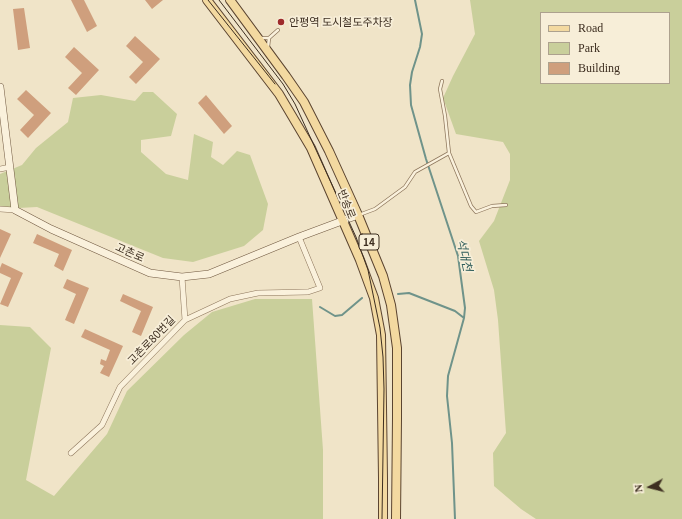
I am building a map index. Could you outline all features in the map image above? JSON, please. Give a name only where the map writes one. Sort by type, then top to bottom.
[{"type":"main road","name":"반송로","points":[[207,0],[279,94],[298,124],[311,148],[360,260],[374,298],[381,335],[383,519]]},
{"type":"main road","name":"반송로","points":[[230,0],[268,50],[304,102],[329,151],[358,215],[383,276],[391,305],[395,330],[398,368],[396,519]]},
{"type":"street","points":[[0,87],[2,116],[15,210],[0,209]]},
{"type":"street","points":[[0,169],[10,167]]},
{"type":"street","name":"고촌로","points":[[15,210],[51,229],[150,273],[182,277],[209,274],[298,237],[358,215]]},
{"type":"street","name":"고촌로80번길","points":[[71,453],[102,425],[120,387],[185,320],[230,299],[258,293],[308,292],[320,288],[298,237]]},
{"type":"street","points":[[182,277],[185,320]]},
{"type":"lane","points":[[259,38],[269,38],[278,30]]},
{"type":"lane","points":[[268,50],[269,38]]},
{"type":"lane","points":[[442,81],[440,89],[449,153],[471,206],[476,212],[492,206],[506,205]]},
{"type":"lane","points":[[358,215],[375,208],[405,187],[415,172],[449,153]]},
{"type":"green space","points":[[470,0],[682,0],[682,519],[536,519],[521,509],[494,486],[493,453],[506,433],[498,320],[494,290],[479,241],[494,221],[510,180],[510,154],[503,142],[456,134],[443,98],[475,34]]},
{"type":"green space","points":[[143,92],[153,92],[177,114],[171,136],[141,140],[141,152],[166,174],[188,180],[194,134],[213,142],[211,157],[223,165],[237,151],[250,155],[268,204],[263,230],[244,246],[193,262],[163,258],[37,207],[0,209],[0,174],[22,165],[36,148],[68,122],[73,98],[101,95],[135,101]]},
{"type":"green space","points":[[255,299],[312,299],[323,450],[323,519],[0,519],[0,325],[30,327],[51,348],[26,480],[54,496],[107,434],[127,391],[184,335],[212,312]]},
{"type":"building","points":[[71,0],[84,0],[97,26],[87,32]]},
{"type":"building","points":[[145,0],[163,0],[152,9]]},
{"type":"building","points":[[24,8],[30,48],[18,50],[13,9]]},
{"type":"building","points":[[135,36],[160,59],[136,84],[129,77],[143,62],[126,46]]},
{"type":"building","points":[[74,47],[99,70],[76,95],[68,88],[82,73],[65,57]]},
{"type":"building","points":[[26,90],[51,113],[28,138],[20,130],[34,115],[17,99]]},
{"type":"building","points":[[206,95],[232,126],[224,134],[198,103]]},
{"type":"building","points":[[0,229],[11,234],[0,258]]},
{"type":"building","points":[[37,234],[72,250],[63,271],[54,266],[59,254],[33,243]]},
{"type":"building","points":[[2,263],[23,273],[8,307],[0,304],[11,278],[0,273]]},
{"type":"building","points":[[67,279],[89,288],[74,324],[65,320],[76,294],[63,288]]},
{"type":"building","points":[[123,294],[153,307],[141,336],[132,332],[141,311],[120,301]]},
{"type":"building","points":[[85,329],[123,346],[109,377],[100,373],[104,366],[100,364],[101,359],[106,361],[110,350],[81,337]]},
{"type":"waterway","name":"석대천","points":[[415,0],[422,34],[420,47],[412,72],[410,85],[411,105],[426,159],[458,256],[465,308],[464,318],[448,376],[447,396],[452,443],[455,519]]},
{"type":"waterway","points":[[398,294],[409,293],[455,311],[464,318]]},
{"type":"waterway","points":[[320,307],[335,316],[342,315],[362,298]]},
{"type":"tram line","points":[[208,0],[275,84]]},
{"type":"tram line","points":[[219,0],[283,84],[295,104],[356,237],[368,270],[380,328],[383,357],[382,519]]},
{"type":"place","name":"안평역 도시철도주차장","points":[[281,22]]}]
